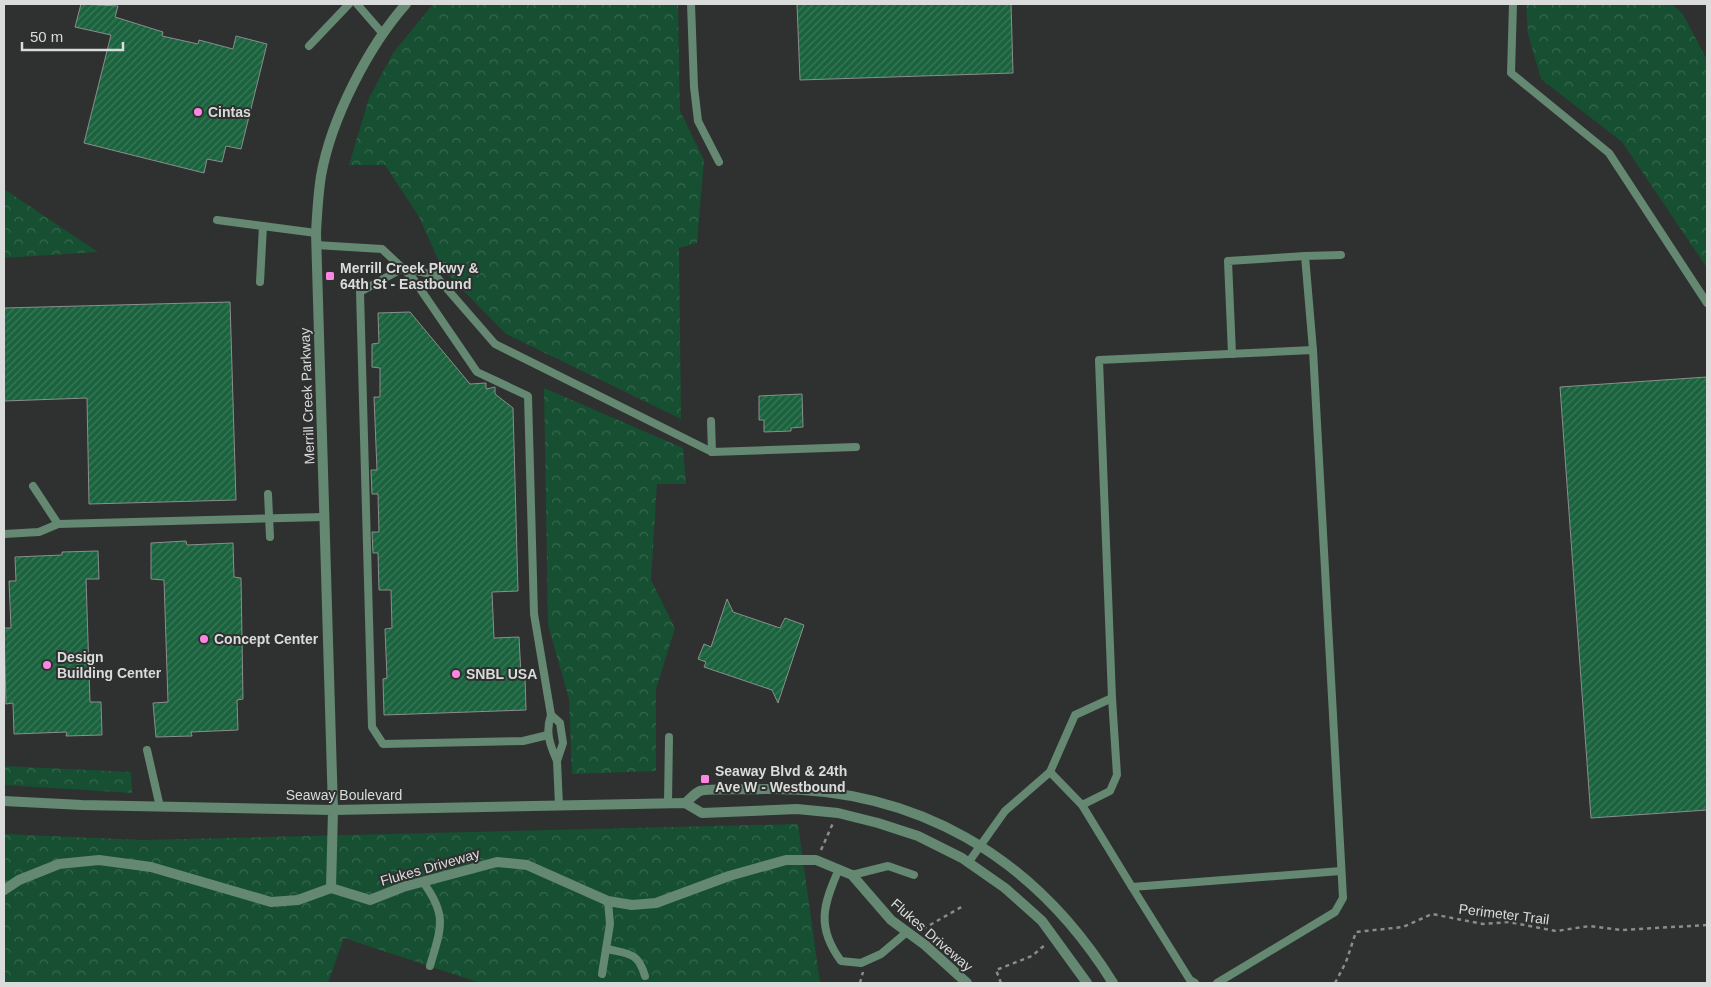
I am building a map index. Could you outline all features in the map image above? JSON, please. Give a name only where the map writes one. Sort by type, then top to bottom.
[{"type":"street","name":"Merrill Creek Parkway","points":[[331,888],[332,810],[316,233],[321,176],[331,138],[344,105],[383,34],[406,4]]},
{"type":"street","points":[[685,803],[700,791],[797,788],[846,794],[881,802],[923,816],[967,836],[1015,869],[1060,910],[1098,959],[1113,983]]},
{"type":"street","name":"Seaway Boulevard","points":[[4,800],[160,807],[332,810],[685,803],[702,813],[797,809],[838,813],[918,836],[968,863],[1005,888],[1054,936],[1087,983]]},
{"type":"street","points":[[4,890],[19,880],[59,864],[99,860],[151,868],[271,902],[298,900],[331,888]]},
{"type":"street","name":"Flukes Driveway","points":[[331,888],[370,900],[422,882],[497,862],[527,865],[608,901],[632,905],[656,903],[729,876],[786,860],[816,860],[852,875],[890,920],[912,935],[967,983]]},
{"type":"lane","points":[[309,46],[349,4]]},
{"type":"lane","points":[[357,4],[383,34]]},
{"type":"lane","points":[[691,4],[694,88],[698,121],[719,162]]},
{"type":"lane","points":[[1513,4],[1511,73],[1609,153],[1707,303]]},
{"type":"lane","points":[[218,220],[316,233]]},
{"type":"lane","points":[[260,282],[264,226]]},
{"type":"lane","points":[[316,245],[382,249],[412,277],[477,372],[528,396],[534,614],[551,715],[548,726],[549,743],[558,761]]},
{"type":"lane","points":[[1232,354],[1228,260],[1341,255]]},
{"type":"lane","points":[[1217,983],[1335,912],[1343,898],[1313,350],[1305,256]]},
{"type":"lane","points":[[548,735],[523,741],[383,744],[372,727],[360,292],[403,268],[435,275],[495,344],[712,452],[856,446]]},
{"type":"lane","points":[[1082,805],[1110,791],[1117,775],[1112,698],[1099,360],[1313,350]]},
{"type":"lane","points":[[711,421],[712,452]]},
{"type":"lane","points":[[33,486],[58,524]]},
{"type":"lane","points":[[268,494],[270,537]]},
{"type":"lane","points":[[4,534],[39,532],[58,524],[324,517]]},
{"type":"lane","points":[[968,863],[1005,811],[1050,772],[1076,715],[1112,698]]},
{"type":"lane","points":[[551,715],[560,724],[563,743],[558,761],[559,805]]},
{"type":"lane","points":[[668,803],[669,737]]},
{"type":"lane","points":[[147,750],[160,807]]},
{"type":"lane","points":[[1050,772],[1082,805],[1190,980],[1195,983]]},
{"type":"lane","points":[[852,875],[888,866],[914,875]]},
{"type":"lane","points":[[839,869],[825,901],[824,924],[830,946],[841,961],[861,963],[881,954],[912,935]]},
{"type":"lane","points":[[1132,887],[1341,871]]},
{"type":"lane","points":[[422,882],[433,896],[440,913],[440,930],[430,966]]},
{"type":"lane","points":[[602,974],[610,924],[608,901]]},
{"type":"lane","points":[[607,949],[634,955],[641,963],[645,976]]},
{"type":"path","points":[[816,860],[838,813]]},
{"type":"path","points":[[912,935],[963,906]]},
{"type":"path","name":"Perimeter Trail","points":[[1335,983],[1346,962],[1356,932],[1403,927],[1432,914],[1483,924],[1509,922],[1556,931],[1590,926],[1621,930],[1707,925]]},
{"type":"path","points":[[1001,983],[996,970],[1032,956],[1054,936]]},
{"type":"green space","points":[[433,4],[678,4],[680,111],[704,160],[697,243],[679,248],[681,419],[506,334],[443,270],[419,217],[385,165],[349,165],[369,98],[393,53]]},
{"type":"green space","points":[[1526,4],[1672,4],[1683,14],[1707,60],[1707,268],[1622,142],[1541,79],[1528,34]]},
{"type":"green space","points":[[4,189],[98,252],[4,258]]},
{"type":"green space","points":[[544,388],[683,448],[686,484],[657,484],[651,580],[675,628],[656,689],[656,771],[572,774],[569,699],[548,625]]},
{"type":"green space","points":[[4,766],[131,772],[132,793],[4,785]]},
{"type":"green space","points":[[798,824],[820,983],[480,983],[344,938],[328,983],[4,983],[4,834],[144,840]]},
{"type":"building","points":[[81,4],[118,6],[115,17],[163,32],[162,36],[198,44],[199,40],[233,49],[236,36],[267,44],[241,149],[226,146],[222,162],[207,159],[204,173],[84,143],[111,35],[75,27]]},
{"type":"building","points":[[797,4],[1011,4],[1013,73],[800,80]]},
{"type":"building","points":[[230,302],[236,500],[89,504],[87,398],[4,401],[4,308]]},
{"type":"building","points":[[410,312],[470,384],[486,383],[486,389],[495,387],[495,394],[513,408],[518,591],[492,592],[494,638],[519,637],[521,676],[525,676],[526,710],[384,715],[383,679],[387,678],[385,629],[392,628],[391,590],[379,590],[378,553],[373,553],[372,532],[379,532],[378,494],[372,494],[371,470],[377,470],[374,397],[380,397],[380,368],[372,367],[372,344],[379,343],[378,313]]},
{"type":"building","points":[[1707,377],[1707,810],[1591,818],[1560,387]]},
{"type":"building","points":[[802,394],[803,427],[791,428],[791,431],[764,432],[764,420],[759,420],[759,396]]},
{"type":"building","name":"Concept Center","points":[[186,541],[187,545],[233,543],[234,577],[241,578],[243,699],[237,700],[238,730],[191,732],[192,736],[156,737],[153,703],[168,702],[164,580],[151,579],[151,543]]},
{"type":"building","name":"Design Building Center","points":[[98,551],[99,579],[86,579],[90,702],[101,702],[102,735],[66,736],[67,732],[14,734],[13,703],[6,704],[4,628],[11,628],[9,581],[16,581],[15,557],[62,555],[62,552]]},
{"type":"building","points":[[727,599],[733,612],[780,628],[785,618],[804,625],[778,703],[772,690],[704,667],[706,662],[698,659],[704,644],[711,647]]},
{"type":"place","name":"Cintas","points":[[198,112]]},
{"type":"place","name":"Merrill Creek Pkwy & 64th St - Eastbound","points":[[330,276]]},
{"type":"place","name":"Concept Center","points":[[204,639]]},
{"type":"place","name":"Design Building Center","points":[[47,665]]},
{"type":"place","name":"SNBL USA","points":[[456,674]]},
{"type":"place","name":"Seaway Blvd & 24th Ave W - Westbound","points":[[705,779]]}]
